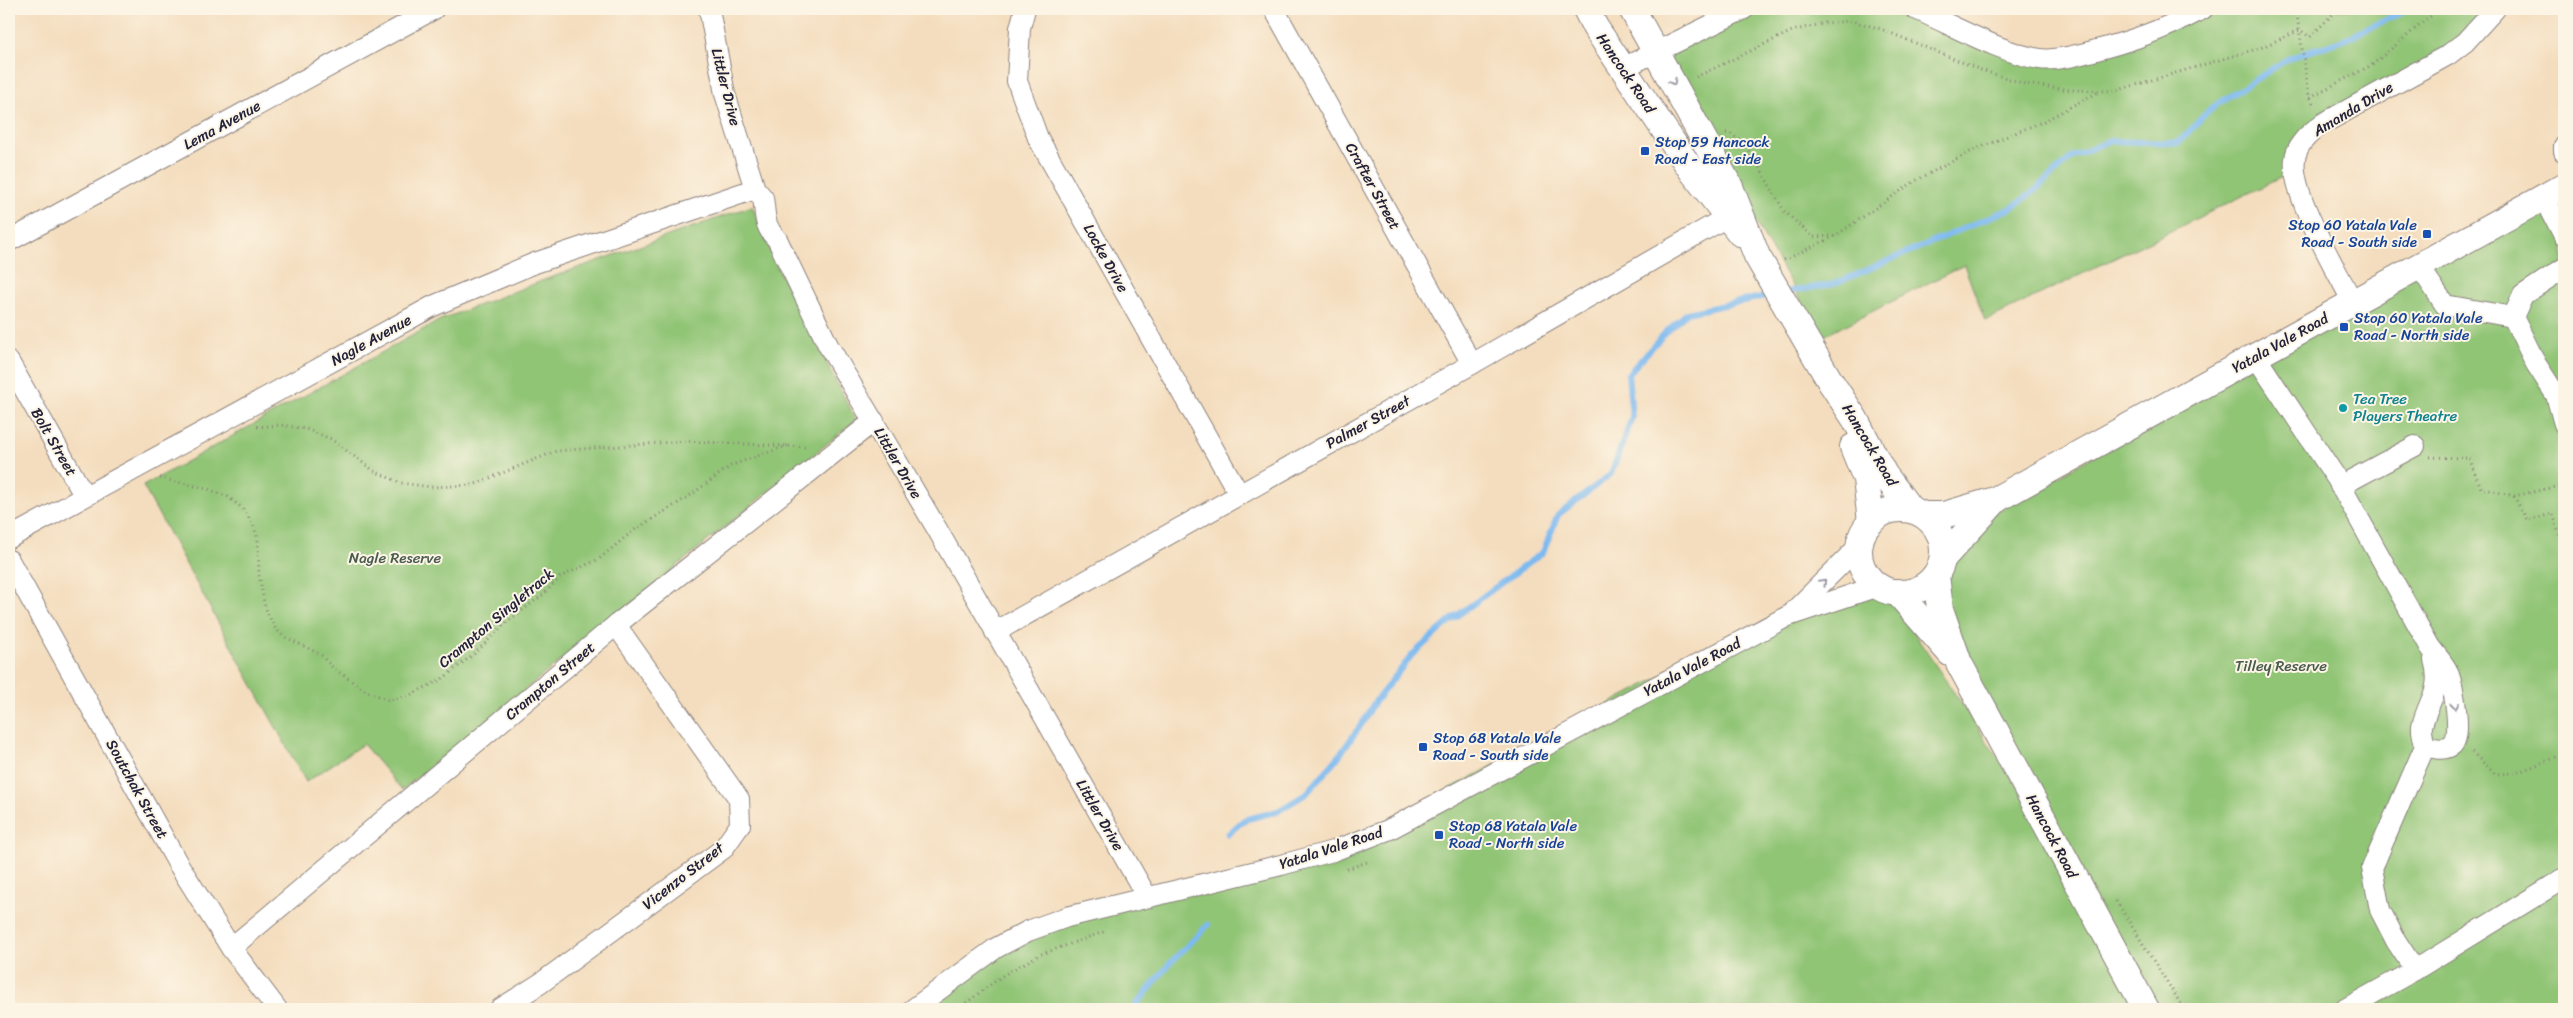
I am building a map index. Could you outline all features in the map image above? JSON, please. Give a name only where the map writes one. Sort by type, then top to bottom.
[{"type":"main road","name":"Hancock Road","points":[[1586,9],[1692,171],[1733,213],[1786,307],[1855,419],[1884,474],[1917,512]]},
{"type":"main road","name":"Hancock Road","points":[[1632,9],[1730,186],[1733,213]]},
{"type":"main road","name":"Yatala Vale Road","points":[[1917,512],[1944,515],[1995,500],[2554,192]]},
{"type":"main road","name":"Hancock Road","points":[[1830,381],[1834,409],[1866,479],[1871,522]]},
{"type":"main road","name":"Yatala Vale Road","points":[[1939,566],[1995,500]]},
{"type":"main road","points":[[1889,511],[1917,512],[1934,524],[1941,537],[1939,566],[1927,584],[1916,590],[1888,589],[1868,577],[1862,565],[1859,546],[1864,530],[1871,522],[1889,511]]},
{"type":"main road","name":"Hancock Road","points":[[1939,566],[1940,609],[1959,662],[2146,1009]]},
{"type":"main road","name":"Hancock Road","points":[[1888,589],[1959,662]]},
{"type":"street","name":"Lema Avenue","points":[[9,241],[434,9]]},
{"type":"street","name":"Littler Drive","points":[[709,9],[725,94],[755,190],[763,198],[765,222],[768,231],[777,239],[828,346],[874,421],[1146,897]]},
{"type":"street","name":"Locke Drive","points":[[1025,9],[1020,28],[1017,82],[1038,138],[1239,494]]},
{"type":"street","name":"Crafter Street","points":[[1274,9],[1472,364]]},
{"type":"street","points":[[1623,68],[1744,9]]},
{"type":"street","points":[[1915,9],[2018,54],[2041,60],[2073,56],[2137,40],[2169,27],[2203,9]]},
{"type":"street","name":"Amanda Drive","points":[[2353,303],[2301,197],[2296,176],[2295,159],[2299,146],[2309,133],[2322,124],[2448,55],[2470,36],[2495,9]]},
{"type":"street","points":[[2564,146],[2564,151]]},
{"type":"street","name":"Nagle Avenue","points":[[9,538],[433,306],[535,263],[755,190]]},
{"type":"street","points":[[2554,192],[2564,236]]},
{"type":"street","name":"Palmer Street","points":[[995,632],[1472,364],[1733,213]]},
{"type":"street","points":[[2419,266],[2445,305],[2513,317]]},
{"type":"street","points":[[2513,317],[2523,295],[2564,268]]},
{"type":"street","points":[[2513,317],[2536,364],[2562,403],[2564,424]]},
{"type":"street","points":[[2256,357],[2340,486],[2430,647],[2448,673],[2455,701],[2457,739],[2452,746],[2441,750],[2424,746]]},
{"type":"street","name":"Bolt Street","points":[[9,362],[84,496]]},
{"type":"street","name":"Crampton Street","points":[[231,948],[616,625],[874,421]]},
{"type":"street","points":[[2340,486],[2415,446]]},
{"type":"street","name":"Yatala Vale Road","points":[[1788,616],[1859,546]]},
{"type":"street","name":"Soutchak Street","points":[[9,560],[177,862],[231,948],[277,1009]]},
{"type":"street","name":"Yatala Vale Road","points":[[914,1009],[996,948],[1028,931],[1067,917],[1333,851],[1388,830],[1788,616],[1888,589]]},
{"type":"street","name":"Vicenzo Street","points":[[500,1009],[541,983],[723,849],[740,825],[740,799],[616,625]]},
{"type":"street","points":[[2415,970],[2396,941],[2380,910],[2372,868],[2424,746],[2421,728],[2437,687],[2438,672],[2430,647]]},
{"type":"street","points":[[2344,1009],[2415,970],[2563,879]]},
{"type":"path","points":[[2296,9],[2310,97],[2322,124]]},
{"type":"path","points":[[2310,97],[2372,65],[2439,9]]},
{"type":"path","points":[[1765,269],[1835,236],[1915,181],[1974,150],[2044,121],[2101,91]]},
{"type":"path","points":[[1705,140],[1730,133],[1745,145],[1784,211],[1796,224],[1813,237],[1835,236]]},
{"type":"path","points":[[228,418],[232,426],[280,425],[306,428],[331,439],[374,471],[401,483],[431,487],[473,485],[556,451],[686,441],[752,446],[789,445],[813,448],[827,457]]},
{"type":"path","name":"Crampton Singletrack","points":[[130,471],[208,489],[228,497],[242,508],[253,524],[258,539],[259,575],[265,607],[274,627],[283,636],[320,654],[333,668],[366,691],[389,700],[408,696],[442,678],[474,654],[507,622],[544,594],[560,578],[598,558],[634,530],[688,497],[732,465],[789,445]]},
{"type":"path","points":[[2415,446],[2430,458],[2469,458],[2481,488],[2514,496],[2564,485]]},
{"type":"path","points":[[2514,496],[2527,520],[2553,514],[2564,550]]},
{"type":"path","points":[[2457,739],[2495,774],[2516,773],[2564,754]]},
{"type":"path","points":[[2114,898],[2184,1009]]},
{"type":"green space","points":[[1744,9],[1915,9],[2041,60],[2202,9],[2494,9],[2465,42],[2322,124],[2282,177],[1985,321],[1964,265],[1822,337],[1656,51]]},
{"type":"green space","name":"Tilley Reserve","points":[[2564,186],[2564,1009],[913,1009],[1028,931],[1333,851],[1808,598],[1884,589],[2055,842],[1959,663],[1936,575],[1970,527]]},
{"type":"green space","name":"Nagle Reserve","points":[[752,206],[777,267],[856,420],[402,790],[363,744],[306,782],[143,486],[440,320],[544,280]]},
{"type":"waterway","points":[[1786,292],[1834,284],[2009,209],[2032,193],[2072,157],[2109,141],[2178,143],[2210,109],[2289,58],[2341,41],[2409,9]]},
{"type":"waterway","points":[[1228,834],[1244,820],[1278,811],[1306,794],[1336,760],[1374,703],[1412,655],[1450,621],[1543,552],[1558,515],[1611,474],[1632,417],[1628,374],[1665,333],[1687,313],[1771,295]]},
{"type":"waterway","points":[[1133,1009],[1171,962],[1208,925]]},
{"type":"place","name":"Stop 59 Hancock Road - East side","points":[[1645,151]]},
{"type":"place","name":"Stop 60 Yatala Vale Road - South side","points":[[2427,234]]},
{"type":"place","name":"Stop 60 Yatala Vale Road - North side","points":[[2344,327]]},
{"type":"place","name":"Tea Tree Players Theatre","points":[[2343,408]]},
{"type":"place","name":"Stop 68 Yatala Vale Road - South side","points":[[1423,747]]},
{"type":"place","name":"Stop 68 Yatala Vale Road - North side","points":[[1439,835]]}]
